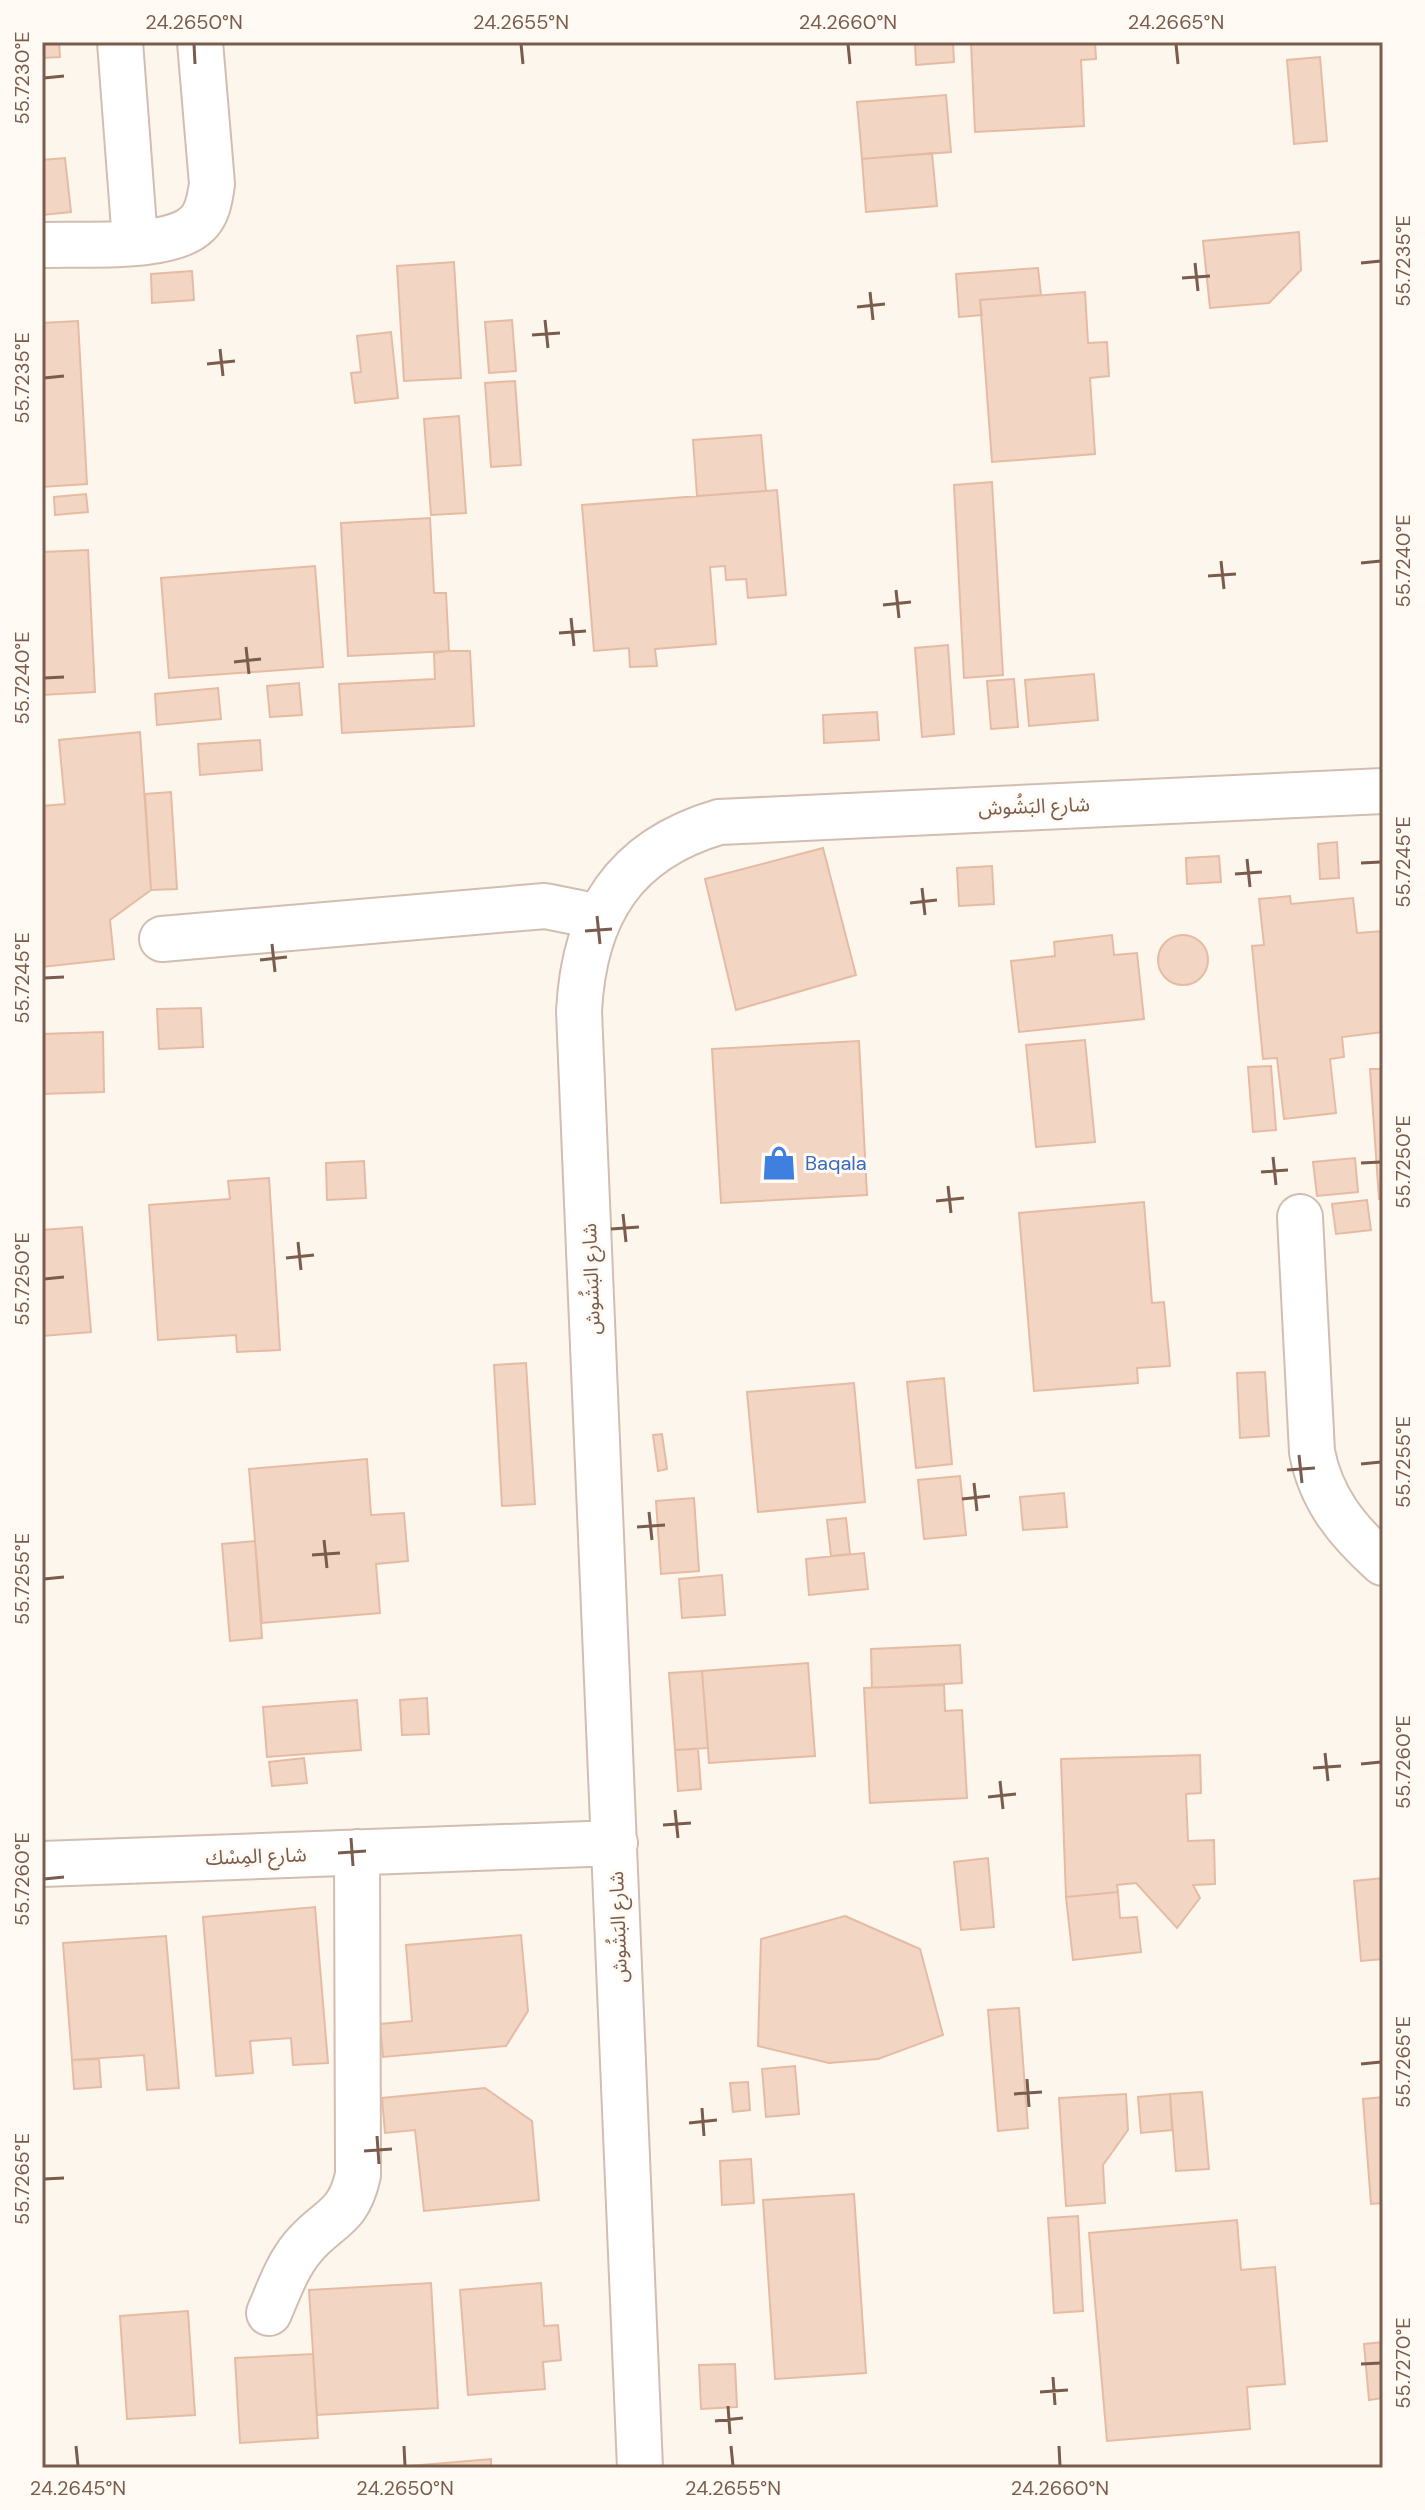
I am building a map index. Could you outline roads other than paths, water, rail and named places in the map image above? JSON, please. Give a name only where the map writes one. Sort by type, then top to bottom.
[{"type":"street","points":[[120,42],[135,241]]},
{"type":"street","points":[[42,245],[181,236],[198,223],[209,205],[212,184],[200,42]]},
{"type":"street","name":"شارع البَشُوش","points":[[640,2468],[579,1011],[581,977],[597,922],[619,883],[639,862],[663,843],[719,822],[1383,791]]},
{"type":"street","points":[[162,939],[545,906],[580,913],[597,922]]},
{"type":"street","points":[[1300,1217],[1312,1452],[1317,1477],[1340,1518],[1383,1563]]},
{"type":"street","name":"شارع المِسْك","points":[[42,1864],[615,1843]]},
{"type":"street","points":[[269,2313],[293,2261],[314,2235],[332,2223],[346,2208],[358,2175],[357,1852]]},
{"type":"place","name":"Baqala","points":[[779,1163]]}]
